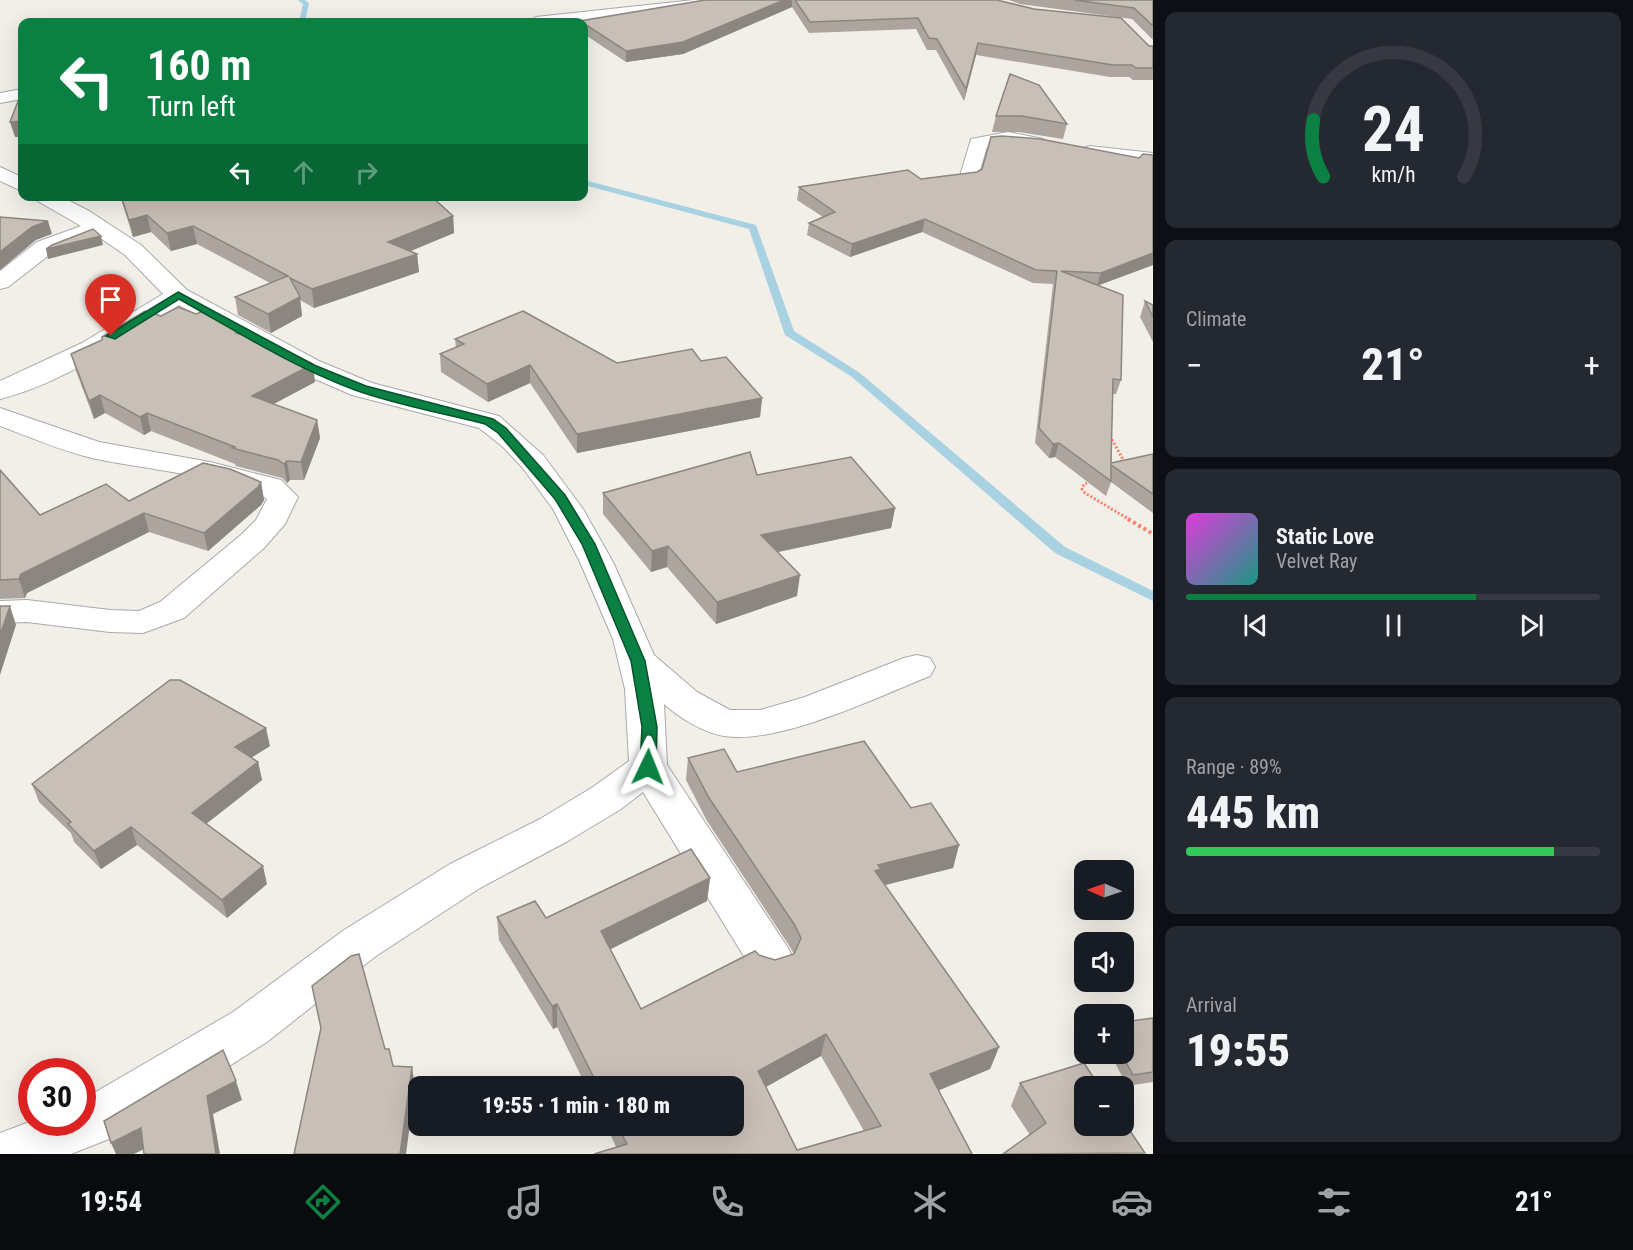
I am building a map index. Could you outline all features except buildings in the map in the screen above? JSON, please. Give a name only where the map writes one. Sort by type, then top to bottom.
[{"type":"street","points":[[619,0],[633,13]]},
{"type":"street","points":[[579,18],[727,0]]},
{"type":"street","points":[[0,98],[18,95]]},
{"type":"street","points":[[970,176],[978,142],[1008,138],[1050,145]]},
{"type":"street","points":[[1071,149],[1153,159]]},
{"type":"street","points":[[0,173],[18,183]]},
{"type":"street","points":[[52,201],[98,226],[134,250],[178,295],[296,359],[337,379],[362,388],[489,422],[502,431],[560,498],[589,544],[638,661],[650,727],[648,767],[772,962]]},
{"type":"street","points":[[0,282],[45,247],[98,226]]},
{"type":"street","points":[[0,391],[26,381],[92,348],[178,295]]},
{"type":"street","points":[[0,416],[93,450],[210,471],[270,486],[283,497],[269,524],[253,541],[172,610],[143,622],[110,621],[27,611],[0,612]]},
{"type":"street","points":[[638,661],[684,701],[724,723],[760,723],[816,707],[917,667]]},
{"type":"street","points":[[9,1154],[91,1122],[160,1083],[250,1027],[379,931],[465,876],[554,830],[598,804],[648,767]]},
{"type":"path","points":[[1104,430],[1126,466],[1125,471]]},
{"type":"path","points":[[1094,481],[1084,484],[1082,489],[1085,493],[1153,534]]},
{"type":"waterway","points":[[301,0],[306,3],[303,18]]},
{"type":"waterway","points":[[588,184],[753,227],[789,333],[856,375],[1060,550],[1153,597]]},
{"type":"route","points":[[111,336],[178,295],[310,367],[337,379],[393,397],[489,422],[502,431],[533,464],[560,498],[589,544],[638,661],[650,727],[648,767]]}]
